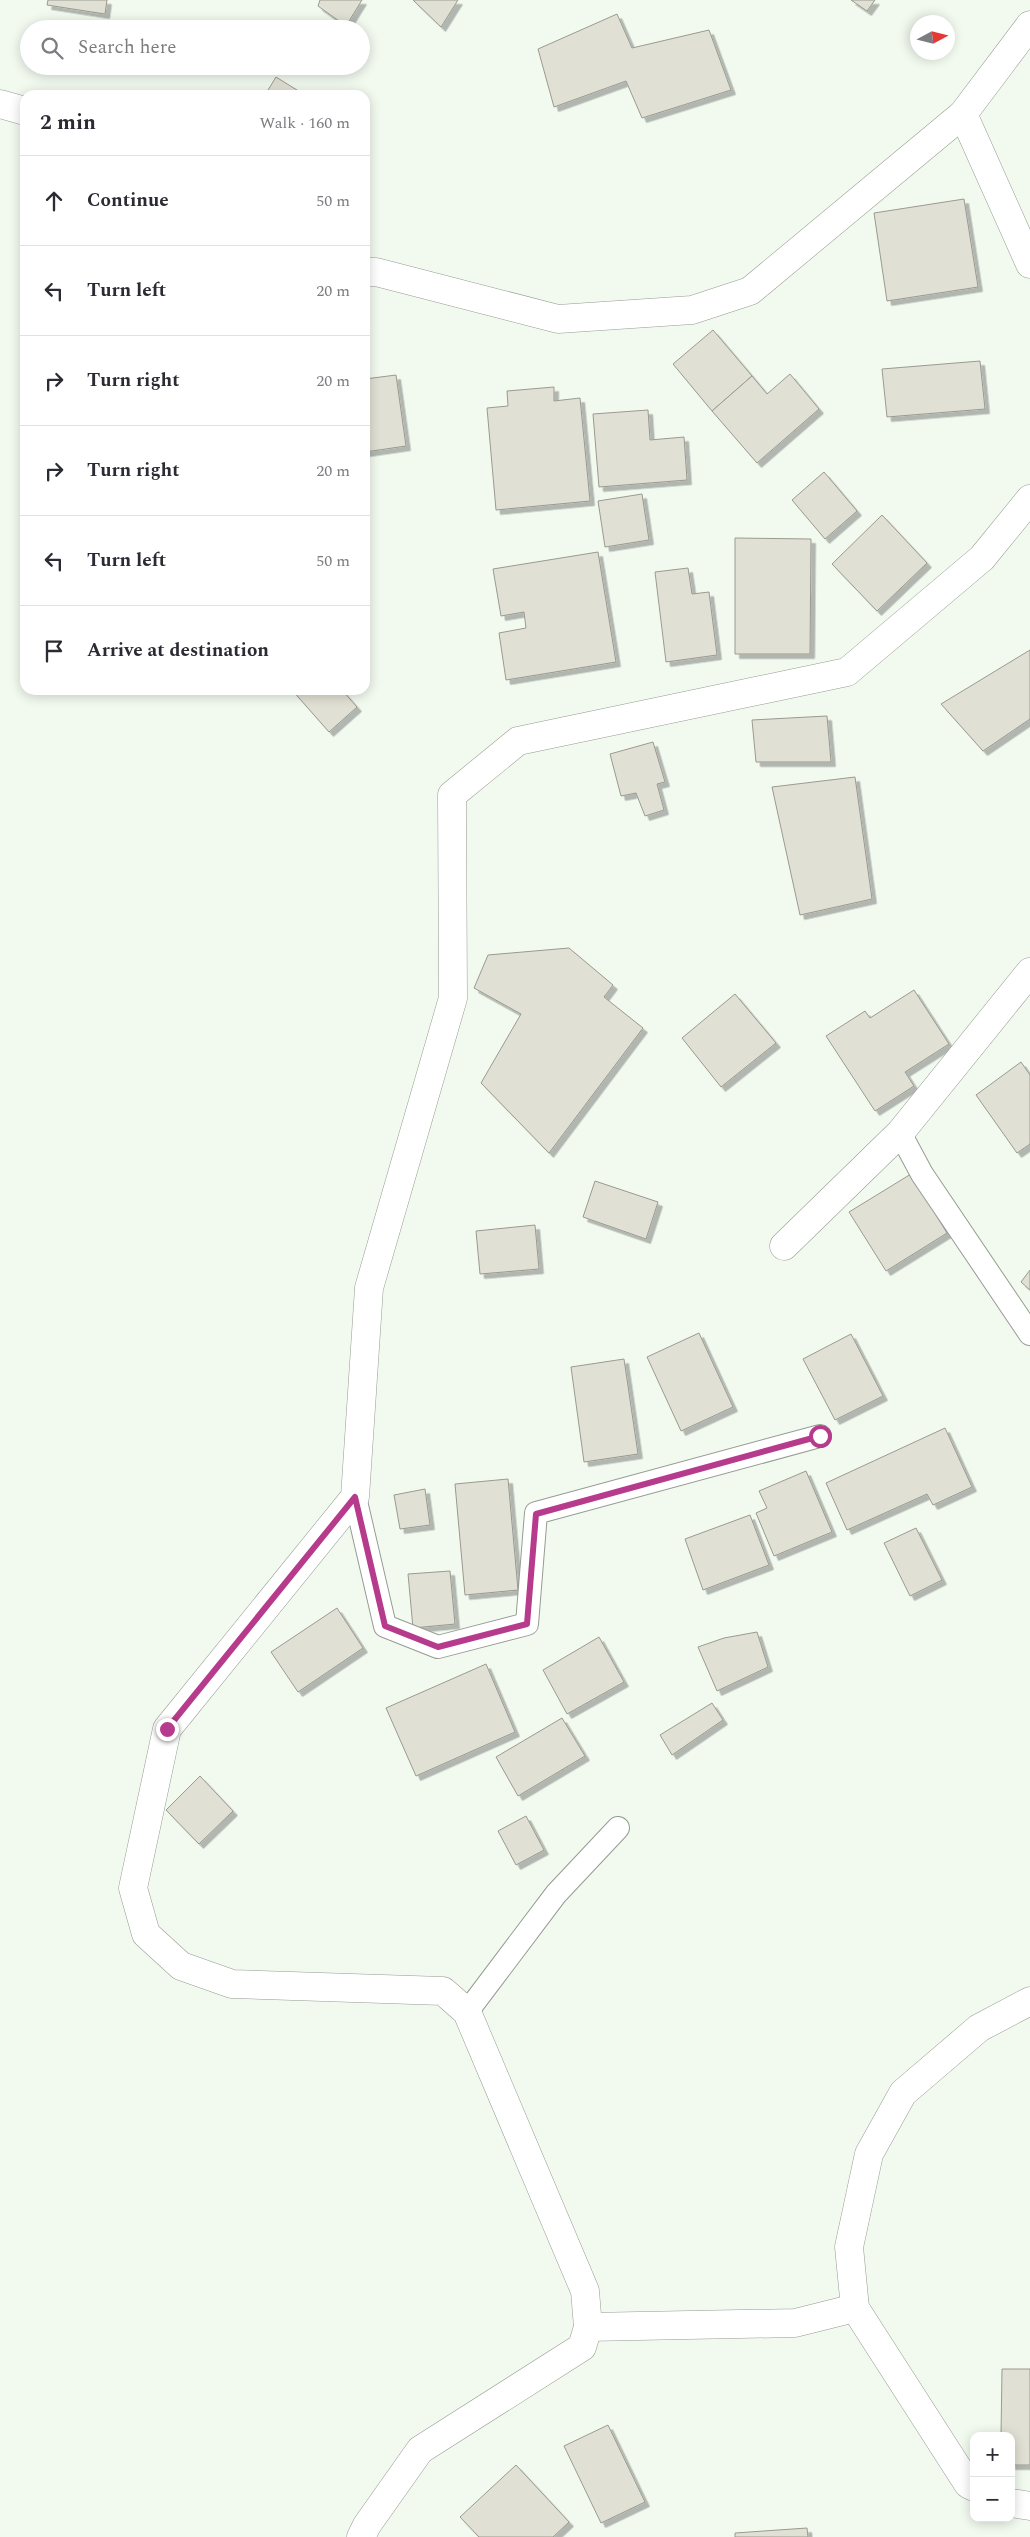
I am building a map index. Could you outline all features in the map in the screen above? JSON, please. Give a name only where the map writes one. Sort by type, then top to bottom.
[{"type":"street","points":[[370,272],[558,319],[692,310],[750,291],[963,114],[1030,25]]},
{"type":"street","points":[[0,104],[20,110]]},
{"type":"street","points":[[963,114],[1030,264]]},
{"type":"street","points":[[362,2537],[367,2525],[420,2450],[582,2347],[588,2327],[585,2291],[466,2012],[443,1991],[232,1984],[181,1966],[146,1934],[132,1888],[167,1729],[355,1497],[369,1288],[453,998],[452,795],[518,740],[847,672],[982,558],[1030,499]]},
{"type":"street","points":[[784,1246],[900,1133],[1030,972]]},
{"type":"street","points":[[970,2485],[855,2308],[848,2247],[869,2154],[903,2093],[979,2028],[1030,2001]]},
{"type":"street","points":[[588,2327],[795,2323],[855,2308]]},
{"type":"street","points":[[1015,2504],[1030,2506]]},
{"type":"lane","points":[[900,1133],[922,1174],[1030,1334]]},
{"type":"lane","points":[[355,1497],[385,1626],[438,1647],[527,1624],[536,1514],[820,1436]]},
{"type":"lane","points":[[466,2012],[556,1894],[618,1828]]},
{"type":"building","points":[[48,0],[107,0],[105,14],[47,5]]},
{"type":"building","points":[[320,0],[362,0],[350,20],[338,20],[318,6]]},
{"type":"building","points":[[413,0],[458,0],[441,27]]},
{"type":"building","points":[[851,0],[875,0],[867,11]]},
{"type":"building","points":[[617,14],[632,48],[709,30],[731,90],[642,118],[626,81],[554,107],[538,49]]},
{"type":"building","points":[[276,77],[297,90],[268,90]]},
{"type":"building","points":[[964,199],[978,287],[887,301],[874,213]]},
{"type":"building","points":[[713,330],[752,376],[712,411],[673,364]]},
{"type":"building","points":[[980,361],[985,409],[887,417],[882,369]]},
{"type":"building","points":[[790,374],[819,409],[757,463],[712,411],[752,376],[767,394]]},
{"type":"building","points":[[396,375],[406,446],[370,451],[370,378]]},
{"type":"building","points":[[554,387],[554,401],[580,398],[590,501],[496,510],[487,408],[508,406],[507,391]]},
{"type":"building","points":[[648,410],[650,440],[684,437],[687,480],[599,487],[593,414]]},
{"type":"building","points":[[824,472],[857,511],[825,539],[792,500]]},
{"type":"building","points":[[642,494],[649,540],[605,547],[598,501]]},
{"type":"building","points":[[882,515],[927,563],[877,611],[832,564]]},
{"type":"building","points":[[735,538],[811,539],[810,654],[735,654]]},
{"type":"building","points":[[598,552],[616,662],[506,680],[499,633],[526,628],[524,612],[501,616],[493,569]]},
{"type":"building","points":[[688,568],[692,594],[709,592],[717,655],[666,662],[655,572]]},
{"type":"building","points":[[1030,650],[1030,719],[983,751],[941,704]]},
{"type":"building","points":[[296,695],[346,695],[357,707],[329,732]]},
{"type":"building","points":[[827,716],[831,762],[756,762],[752,720]]},
{"type":"building","points":[[653,742],[665,782],[657,784],[664,810],[645,816],[636,793],[621,796],[610,754]]},
{"type":"building","points":[[855,777],[872,899],[800,915],[772,787]]},
{"type":"building","points":[[569,948],[613,985],[604,997],[643,1028],[549,1153],[481,1083],[521,1014],[474,988],[488,955]]},
{"type":"building","points":[[914,990],[949,1044],[905,1072],[914,1086],[875,1111],[826,1036],[865,1011],[870,1018]]},
{"type":"building","points":[[735,994],[776,1043],[721,1087],[682,1038]]},
{"type":"building","points":[[1021,1062],[1030,1075],[1030,1144],[1017,1153],[976,1095]]},
{"type":"building","points":[[911,1174],[947,1233],[886,1271],[849,1212]]},
{"type":"building","points":[[595,1181],[658,1202],[646,1239],[583,1217]]},
{"type":"building","points":[[535,1225],[539,1269],[480,1274],[476,1231]]},
{"type":"building","points":[[1030,1270],[1030,1290],[1021,1282]]},
{"type":"building","points":[[699,1333],[733,1407],[681,1431],[647,1357]]},
{"type":"building","points":[[851,1334],[883,1396],[835,1420],[803,1359]]},
{"type":"building","points":[[624,1359],[638,1454],[584,1462],[571,1367]]},
{"type":"building","points":[[945,1428],[972,1487],[933,1505],[927,1494],[847,1530],[826,1483]]},
{"type":"building","points":[[806,1471],[832,1532],[774,1556],[756,1513],[767,1508],[759,1491]]},
{"type":"building","points":[[508,1479],[518,1590],[465,1595],[455,1484]]},
{"type":"building","points":[[425,1489],[430,1525],[400,1529],[394,1495]]},
{"type":"building","points":[[750,1515],[769,1565],[703,1590],[685,1539]]},
{"type":"building","points":[[916,1528],[942,1580],[910,1596],[884,1543]]},
{"type":"building","points":[[450,1571],[455,1624],[413,1628],[408,1574]]},
{"type":"building","points":[[337,1608],[363,1648],[298,1692],[271,1652]]},
{"type":"building","points":[[757,1632],[768,1667],[717,1691],[698,1647],[724,1638]]},
{"type":"building","points":[[599,1637],[624,1682],[567,1714],[543,1670]]},
{"type":"building","points":[[486,1664],[515,1732],[416,1776],[386,1708]]},
{"type":"building","points":[[712,1703],[723,1720],[672,1755],[660,1735]]},
{"type":"building","points":[[562,1718],[585,1756],[518,1796],[496,1757]]},
{"type":"building","points":[[200,1776],[233,1811],[199,1844],[166,1810]]},
{"type":"building","points":[[526,1816],[544,1850],[516,1865],[498,1831]]},
{"type":"building","points":[[1002,2369],[1030,2369],[1030,2465],[1015,2465],[1015,2432],[1001,2432]]},
{"type":"building","points":[[608,2425],[645,2502],[601,2523],[564,2446]]},
{"type":"building","points":[[516,2465],[569,2522],[553,2537],[479,2537],[460,2517]]},
{"type":"building","points":[[807,2528],[808,2537],[735,2537],[735,2533]]},
{"type":"route","points":[[167,1729],[355,1497],[385,1626],[438,1647],[527,1624],[536,1514],[820,1436]]}]
